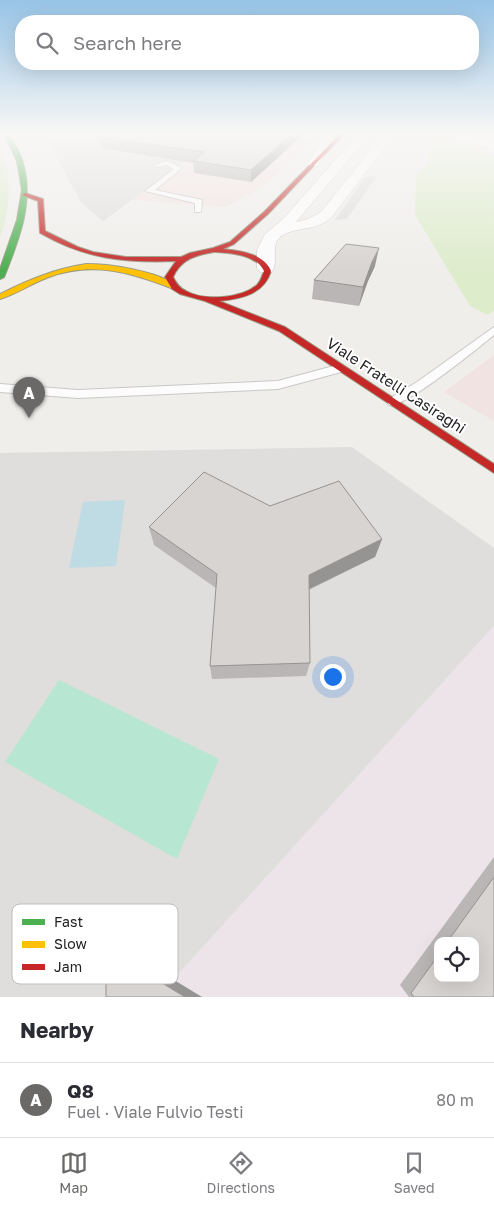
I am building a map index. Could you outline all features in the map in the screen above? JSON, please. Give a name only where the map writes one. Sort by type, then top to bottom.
[{"type":"main road","points":[[0,277],[18,229],[24,195],[23,180]]},
{"type":"main road","points":[[214,250],[232,243],[266,213],[298,180]]},
{"type":"main road","points":[[24,195],[41,200],[42,232],[57,243],[85,254],[126,261],[180,259],[195,253],[231,250],[260,260],[266,268],[267,276],[263,283],[253,290],[239,296],[205,298]]},
{"type":"main road","points":[[174,286],[169,277],[172,268],[180,259]]},
{"type":"main road","name":"Viale Fratelli Casiraghi","points":[[0,297],[28,282],[70,268],[96,266],[122,268],[174,286],[187,293],[205,298],[282,329],[494,469]]},
{"type":"main road","points":[[263,283],[268,298]]},
{"type":"main road","name":"Viale Fratelli Casiraghi","points":[[274,313],[282,329]]},
{"type":"street","points":[[266,268],[265,250],[271,237],[324,180]]},
{"type":"street","points":[[279,230],[313,222],[326,215],[354,180]]},
{"type":"lane","points":[[165,180],[149,191],[199,202],[198,210]]},
{"type":"lane","points":[[393,402],[421,385],[494,330]]},
{"type":"lane","points":[[0,388],[78,394],[278,385],[341,368]]},
{"type":"shaded area","points":[[69,180],[271,180],[261,188],[225,207],[132,200],[103,221],[82,203]]},
{"type":"shaded area","points":[[69,180],[160,180],[103,221],[82,203]]},
{"type":"shaded area","points":[[363,180],[375,180],[347,219],[335,220]]},
{"type":"shaded area","points":[[494,355],[494,421],[444,392]]},
{"type":"shaded area","points":[[352,447],[494,548],[494,626],[178,974],[178,904],[12,904],[12,984],[116,984],[116,997],[0,997],[0,453]]},
{"type":"shaded area","points":[[494,626],[494,997],[116,997],[158,984],[178,984],[178,975]]},
{"type":"green space","points":[[0,180],[8,180],[8,203],[0,237]]},
{"type":"green space","points":[[416,180],[494,180],[494,311],[487,315],[470,306],[415,215]]},
{"type":"green space","points":[[59,680],[219,759],[177,859],[5,762]]},
{"type":"water","points":[[125,500],[116,566],[69,568],[83,502]]},
{"type":"building","points":[[346,244],[379,248],[363,287],[314,280]]},
{"type":"building","points":[[204,472],[270,506],[339,481],[382,539],[309,575],[310,663],[210,666],[217,574],[149,527]]},
{"type":"building","points":[[494,877],[494,997],[414,997],[411,993],[434,961],[434,982],[479,982],[479,937],[451,937]]},
{"type":"building","points":[[106,984],[164,984],[185,997],[106,997]]},
{"type":"traffic: fast","points":[[0,277],[20,220],[23,205],[23,180]]},
{"type":"traffic: slow","points":[[0,297],[46,275],[86,266],[126,270],[174,286]]},
{"type":"traffic: jam","points":[[214,250],[232,243],[266,213],[298,180]]},
{"type":"traffic: jam","points":[[25,195],[41,200],[42,232],[59,242],[92,254],[109,257],[143,260],[180,259]]},
{"type":"traffic: jam","points":[[214,250],[239,253],[264,264],[267,271],[262,283],[247,293],[214,299],[192,296],[175,287],[169,277],[172,270],[181,260],[214,250]]},
{"type":"traffic: jam","points":[[205,298],[282,329],[494,469]]},
{"type":"place","name":"Q8","points":[[29,418]]}]
